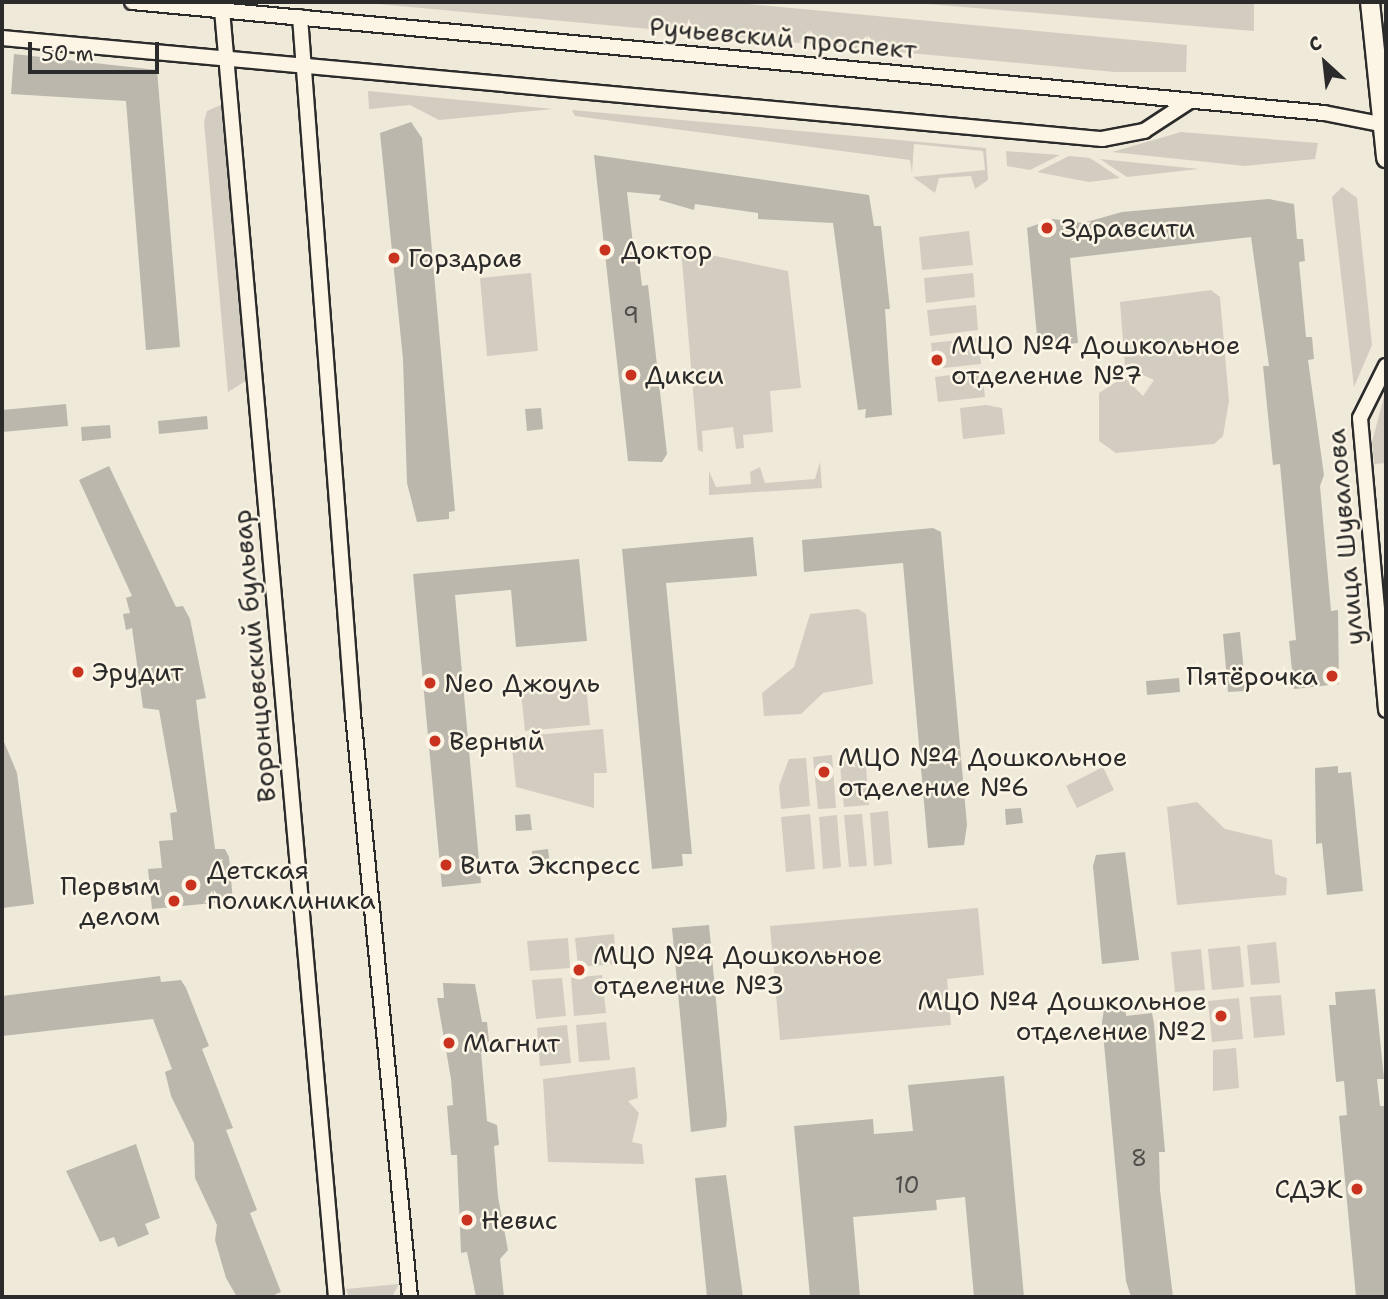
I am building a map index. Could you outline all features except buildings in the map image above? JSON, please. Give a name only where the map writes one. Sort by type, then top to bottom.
[{"type":"street","name":"Ручьевский проспект","points":[[132,2],[1190,102],[1384,123]]},
{"type":"street","points":[[1370,2],[1386,158]]},
{"type":"street","name":"Воронцовский бульвар","points":[[222,10],[336,1297]]},
{"type":"street","points":[[300,17],[353,714],[410,1297]]},
{"type":"street","points":[[2,38],[303,63],[1102,139],[1144,131],[1190,102]]},
{"type":"street","name":"улица Шувалова","points":[[1386,366],[1360,418],[1386,710]]},
{"type":"shaded area","points":[[727,2],[1187,45],[1186,72],[1115,72],[367,3]]},
{"type":"shaded area","points":[[903,2],[1254,2],[1254,31]]},
{"type":"shaded area","points":[[368,91],[553,109],[439,120],[410,105],[369,109]]},
{"type":"shaded area","points":[[223,104],[247,380],[228,392],[204,122],[207,111]]},
{"type":"shaded area","points":[[572,110],[986,148],[988,180],[975,189],[971,176],[939,178],[935,193],[913,177],[985,170],[983,151],[914,144],[912,173],[910,160],[575,116]]},
{"type":"shaded area","points":[[1181,132],[1318,143],[1315,159],[1245,166],[1112,152]]},
{"type":"shaded area","points":[[1006,151],[1060,155],[1030,170],[1007,166]]},
{"type":"shaded area","points":[[1069,156],[1090,158],[1120,178],[1089,182],[1037,172]]},
{"type":"shaded area","points":[[1100,159],[1199,169],[1127,177]]},
{"type":"shaded area","points":[[1342,187],[1357,198],[1372,345],[1354,387],[1332,197]]},
{"type":"shaded area","points":[[969,231],[973,265],[922,270],[919,237]]},
{"type":"shaded area","points":[[681,249],[788,271],[801,388],[770,391],[773,432],[743,435],[744,448],[736,449],[733,427],[702,431],[703,452],[698,450]]},
{"type":"shaded area","points":[[531,273],[538,351],[487,356],[480,278]]},
{"type":"shaded area","points":[[973,273],[975,297],[926,303],[924,278]]},
{"type":"shaded area","points":[[1211,290],[1220,297],[1229,401],[1223,436],[1214,444],[1116,453],[1099,441],[1099,393],[1124,377],[1143,396],[1154,380],[1125,367],[1120,302]]},
{"type":"shaded area","points":[[976,305],[978,330],[930,336],[927,310]]},
{"type":"shaded area","points":[[978,338],[981,364],[934,369],[931,343]]},
{"type":"shaded area","points":[[982,371],[985,397],[938,402],[935,377]]},
{"type":"shaded area","points":[[1386,389],[1386,463],[1374,464],[1372,442]]},
{"type":"shaded area","points":[[986,405],[1002,408],[1005,434],[963,439],[960,408]]},
{"type":"shaded area","points":[[820,462],[822,488],[709,495],[709,471],[716,487],[751,484],[750,472],[760,467],[765,483],[815,479]]},
{"type":"shaded area","points":[[858,609],[866,614],[873,684],[823,693],[801,714],[764,716],[762,693],[794,667],[810,614]]},
{"type":"shaded area","points":[[586,685],[590,725],[525,731],[521,692]]},
{"type":"shaded area","points":[[603,729],[607,773],[594,773],[594,808],[516,787],[511,737]]},
{"type":"shaded area","points":[[865,753],[869,805],[844,807],[839,755]]},
{"type":"shaded area","points":[[832,755],[836,808],[818,809],[813,757]]},
{"type":"shaded area","points":[[806,758],[810,806],[781,809],[779,786],[789,759]]},
{"type":"shaded area","points":[[1103,767],[1114,790],[1077,808],[1066,786]]},
{"type":"shaded area","points":[[1197,802],[1225,829],[1272,840],[1275,874],[1287,878],[1286,895],[1177,905],[1167,807]]},
{"type":"shaded area","points":[[888,811],[892,864],[874,866],[870,813]]},
{"type":"shaded area","points":[[810,814],[815,869],[786,872],[781,817]]},
{"type":"shaded area","points":[[862,814],[867,866],[849,867],[844,815]]},
{"type":"shaded area","points":[[837,815],[841,867],[823,869],[819,817]]},
{"type":"shaded area","points":[[978,908],[984,975],[947,979],[951,1025],[780,1040],[770,926]]},
{"type":"shaded area","points":[[614,934],[616,964],[578,967],[575,938]]},
{"type":"shaded area","points":[[568,938],[570,968],[530,971],[527,941]]},
{"type":"shaded area","points":[[1276,942],[1280,983],[1251,985],[1247,945]]},
{"type":"shaded area","points":[[1240,946],[1244,987],[1212,990],[1208,949]]},
{"type":"shaded area","points":[[1201,949],[1205,990],[1175,992],[1171,952]]},
{"type":"shaded area","points":[[602,975],[606,1013],[574,1016],[571,978]]},
{"type":"shaded area","points":[[562,978],[566,1016],[536,1019],[532,980]]},
{"type":"shaded area","points":[[1281,995],[1285,1035],[1254,1038],[1250,997]]},
{"type":"shaded area","points":[[1239,998],[1243,1039],[1212,1042],[1208,1001]]},
{"type":"shaded area","points":[[606,1022],[610,1060],[579,1062],[576,1025]]},
{"type":"shaded area","points":[[567,1025],[571,1063],[540,1066],[537,1028]]},
{"type":"shaded area","points":[[1236,1048],[1239,1088],[1213,1091],[1213,1050]]},
{"type":"shaded area","points":[[635,1067],[638,1098],[628,1101],[639,1113],[632,1142],[642,1144],[644,1164],[548,1162],[543,1079]]},
{"type":"shaded area","points":[[399,1284],[392,1297],[349,1297],[346,1289]]},
{"type":"place","name":"Здравсити","points":[[1047,228]]},
{"type":"place","name":"Доктор","points":[[605,250]]},
{"type":"place","name":"Горздрав","points":[[394,258]]},
{"type":"place","name":"МЦО №4 Дошкольное отделение №7","points":[[937,360]]},
{"type":"place","name":"Дикси","points":[[631,375]]},
{"type":"place","name":"Эрудит","points":[[78,672]]},
{"type":"place","name":"Пятёрочка","points":[[1332,676]]},
{"type":"place","name":"Neo Джоуль","points":[[430,683]]},
{"type":"place","name":"Верный","points":[[435,741]]},
{"type":"place","name":"МЦО №4 Дошкольное отделение №6","points":[[824,772]]},
{"type":"place","name":"Вита Экспресс","points":[[446,865]]},
{"type":"place","name":"Детская поликлиника","points":[[191,885]]},
{"type":"place","name":"Первым делом","points":[[174,901]]},
{"type":"place","name":"МЦО №4 Дошкольное отделение №3","points":[[579,970]]},
{"type":"place","name":"МЦО №4 Дошкольное отделение №2","points":[[1221,1016]]},
{"type":"place","name":"Магнит","points":[[449,1043]]},
{"type":"place","name":"СДЭК","points":[[1357,1189]]},
{"type":"place","name":"Невис","points":[[467,1220]]}]
